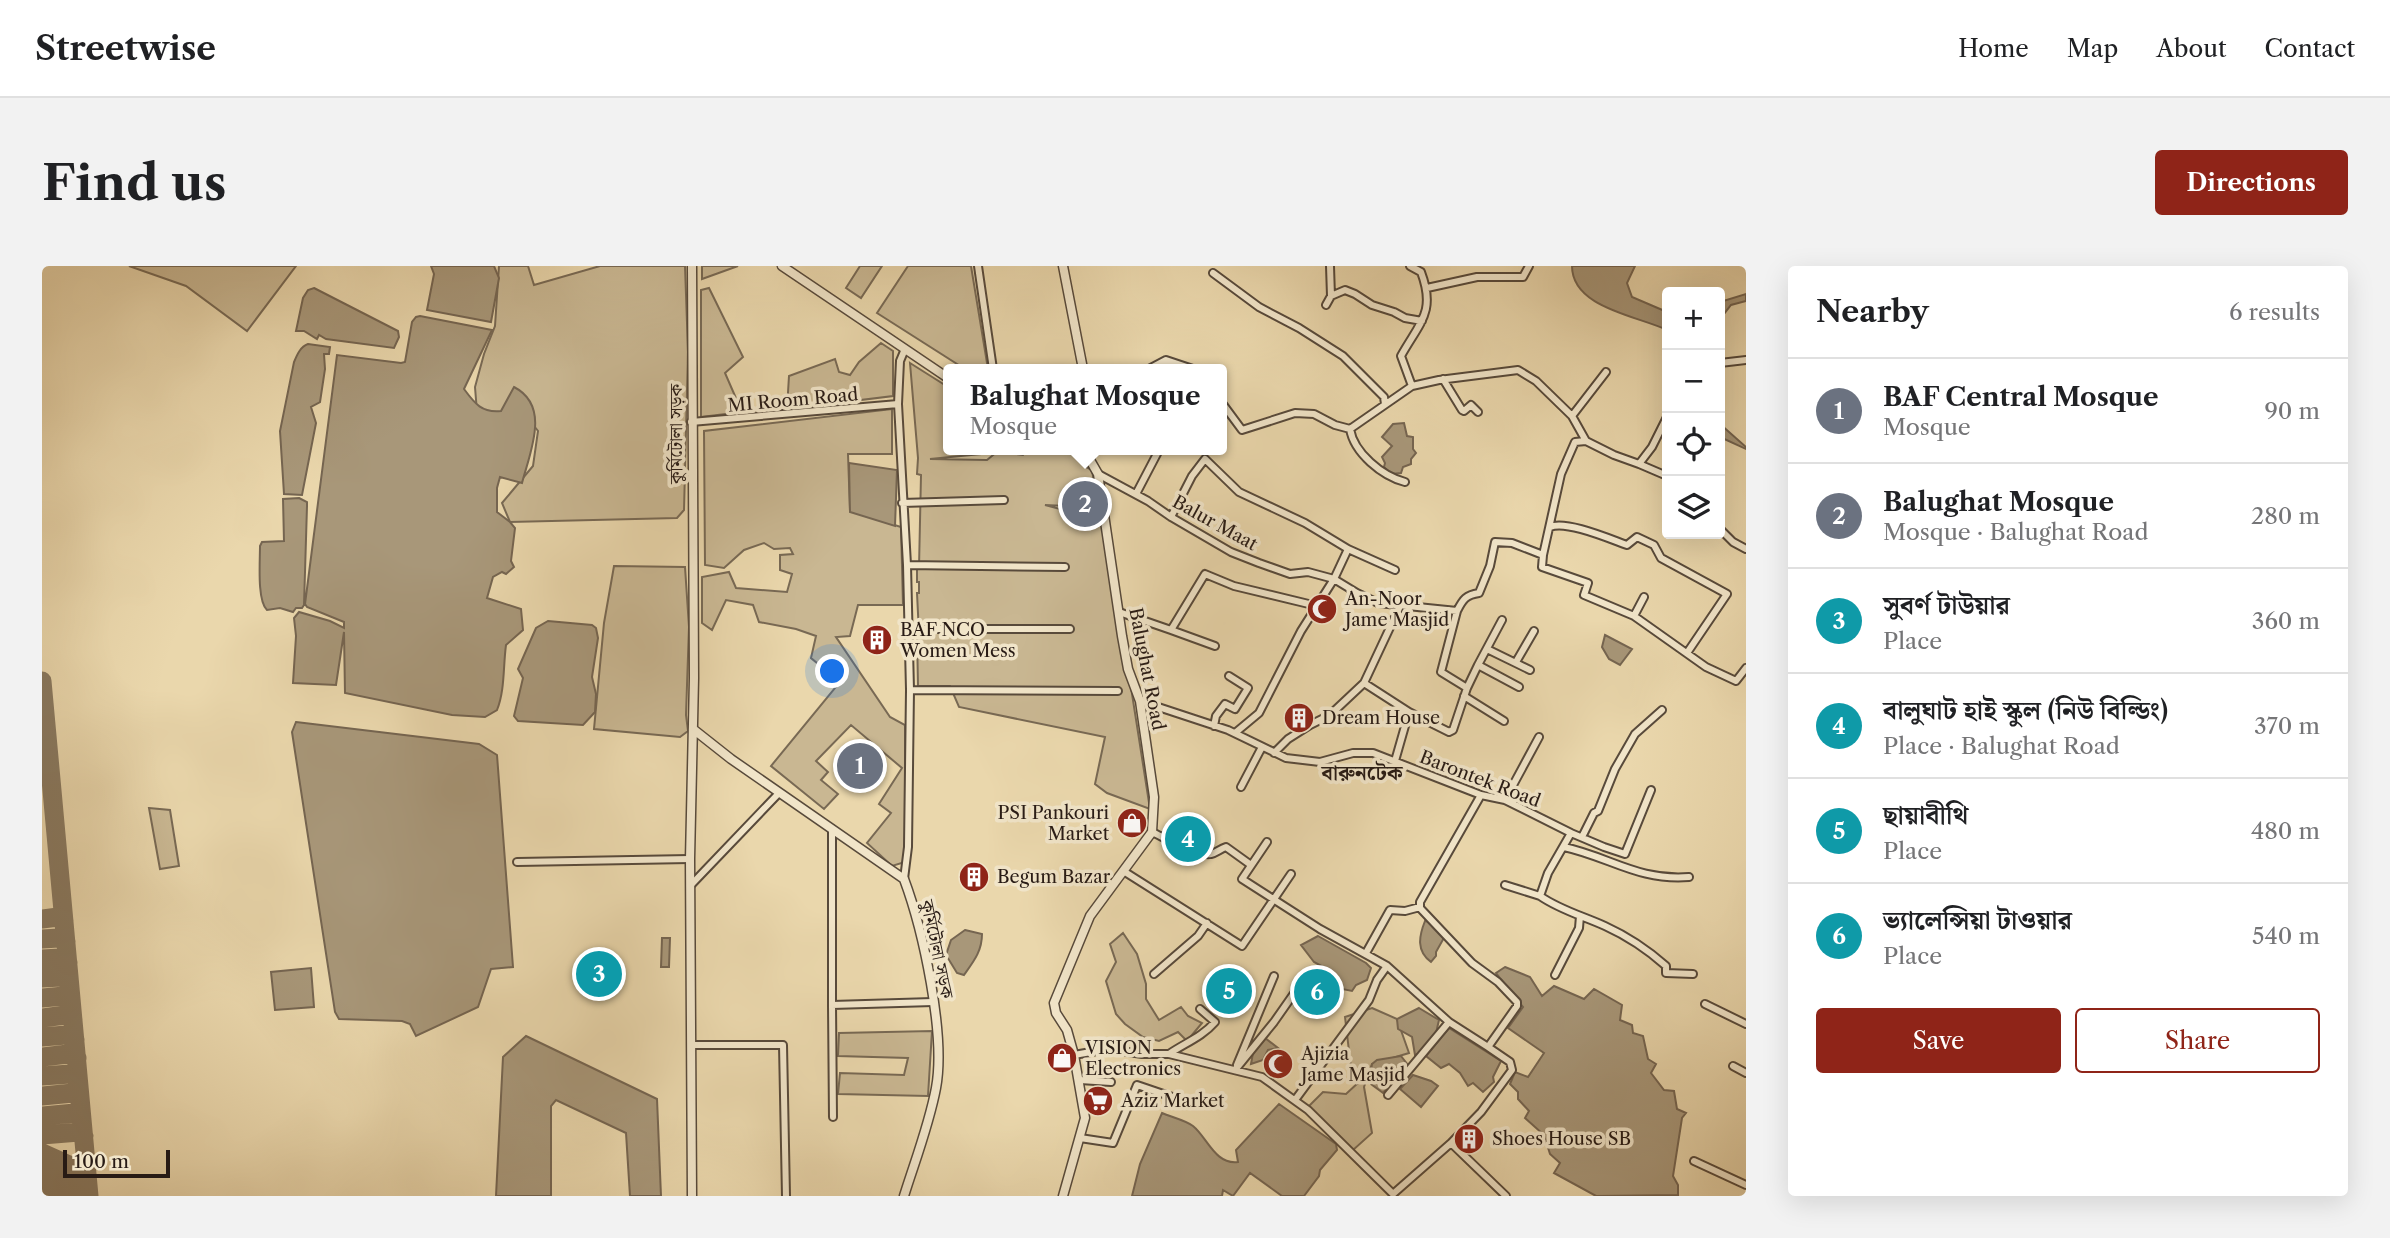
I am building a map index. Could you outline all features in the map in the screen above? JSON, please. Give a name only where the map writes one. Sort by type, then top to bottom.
[{"type":"street","name":"কুর্মিটোলা সড়ক","points":[[692,266],[692,1196]]},
{"type":"street","points":[[782,266],[943,376]]},
{"type":"street","points":[[978,266],[992,364]]},
{"type":"street","points":[[1063,266],[1082,364]]},
{"type":"street","points":[[1326,305],[1331,296],[1330,266]]},
{"type":"street","points":[[1410,266],[1421,272],[1428,297],[1422,321],[1401,356],[1412,386]]},
{"type":"street","points":[[1427,288],[1476,277],[1523,277],[1530,266]]},
{"type":"street","points":[[1213,274],[1259,307],[1343,356],[1384,397],[1385,404]]},
{"type":"street","points":[[1331,296],[1345,290],[1372,305],[1405,318],[1422,321]]},
{"type":"street","points":[[693,729],[779,793],[904,878],[908,847],[910,690],[907,565],[898,404],[900,361],[905,349]]},
{"type":"street","points":[[1158,364],[1166,360],[1178,364]]},
{"type":"street","points":[[1725,362],[1746,360]]},
{"type":"street","points":[[1350,429],[1412,386],[1443,379],[1518,370],[1536,381],[1572,416],[1586,441]]},
{"type":"street","points":[[1572,416],[1606,372]]},
{"type":"street","points":[[1443,379],[1462,410],[1471,405],[1478,412]]},
{"type":"street","name":"MI Room Road","points":[[691,422],[898,404]]},
{"type":"street","points":[[1227,410],[1242,430],[1295,413],[1314,414],[1350,429]]},
{"type":"street","points":[[1639,464],[1662,427]]},
{"type":"street","points":[[1350,429],[1351,436],[1361,452],[1385,473],[1405,482]]},
{"type":"street","points":[[1662,474],[1586,441],[1575,442],[1561,474],[1542,568],[1588,583],[1584,595],[1634,616],[1706,667],[1736,681],[1746,668]]},
{"type":"street","name":"Balughat Road","points":[[1090,455],[1090,460],[1098,474],[1128,668],[1140,701],[1154,797],[1152,832]]},
{"type":"street","points":[[1136,494],[1156,455]]},
{"type":"street","points":[[1171,517],[1192,476],[1205,458],[1239,492],[1305,523],[1348,549],[1395,569]]},
{"type":"street","name":"Balur Maat","points":[[1098,474],[1231,552],[1259,563],[1290,574],[1308,572],[1334,579],[1378,603],[1457,611]]},
{"type":"street","points":[[902,503],[1004,500]]},
{"type":"street","points":[[1550,527],[1557,524],[1627,545],[1637,537],[1654,545],[1661,558],[1727,594],[1687,653]]},
{"type":"street","points":[[1725,534],[1746,549]]},
{"type":"street","points":[[1467,688],[1441,672],[1457,611],[1462,600],[1468,595],[1479,593],[1490,566],[1495,542],[1512,543],[1543,555]]},
{"type":"street","points":[[1235,733],[1259,713],[1301,631],[1334,579],[1348,549]]},
{"type":"street","points":[[907,565],[1065,567]]},
{"type":"street","points":[[1171,630],[1204,574],[1234,586],[1317,606]]},
{"type":"street","points":[[1634,616],[1644,597]]},
{"type":"street","points":[[1274,753],[1288,739],[1337,709],[1363,683],[1401,604]]},
{"type":"street","points":[[1119,612],[1215,646]]},
{"type":"street","points":[[1363,683],[1409,712],[1451,732],[1467,688],[1502,620]]},
{"type":"street","points":[[908,629],[1070,629]]},
{"type":"street","points":[[1516,662],[1534,631]]},
{"type":"street","points":[[1487,649],[1530,670]]},
{"type":"street","points":[[1478,665],[1519,687]]},
{"type":"street","points":[[1214,726],[1216,716],[1225,704],[1235,709],[1248,688],[1229,676]]},
{"type":"street","points":[[910,690],[1118,691]]},
{"type":"street","points":[[1464,696],[1504,721]]},
{"type":"street","name":"Barontek Road","points":[[1140,701],[1235,733],[1274,753],[1298,760],[1320,762],[1353,753],[1373,753],[1481,795],[1505,800],[1571,833],[1625,854],[1651,790]]},
{"type":"street","points":[[1582,837],[1594,813],[1598,811],[1615,769],[1635,734],[1662,710]]},
{"type":"street","points":[[1395,761],[1409,712]]},
{"type":"street","points":[[1505,800],[1539,737]]},
{"type":"street","points":[[1241,787],[1262,747]]},
{"type":"street","points":[[690,886],[779,793]]},
{"type":"street","points":[[1481,795],[1420,902],[1420,907],[1472,962],[1498,982],[1517,1002],[1517,1006],[1488,1047]]},
{"type":"street","points":[[832,829],[833,1117]]},
{"type":"street","points":[[1063,1196],[1086,1118],[1074,1055],[1067,1030],[1056,1013],[1055,997],[1090,916],[1152,832],[1201,854],[1210,855],[1222,847],[1226,848],[1251,865]]},
{"type":"street","points":[[1540,896],[1548,873],[1571,833]]},
{"type":"street","points":[[1074,1055],[1108,1049],[1142,1054],[1169,1054],[1262,1077],[1295,1100],[1336,1136],[1393,1194],[1451,1143],[1481,1112],[1512,1070],[1510,1062],[1449,1022],[1387,966],[1320,929],[1242,878],[1267,842]]},
{"type":"street","points":[[1564,847],[1646,875],[1689,877]]},
{"type":"street","points":[[517,862],[690,859]]},
{"type":"street","points":[[1125,872],[1242,946],[1291,874]]},
{"type":"street","name":"কুর্মিটোলা সড়ক","points":[[904,878],[920,936],[939,1046],[936,1088],[904,1196]]},
{"type":"street","points":[[1506,884],[1540,896],[1552,904],[1609,928],[1666,966],[1666,973],[1693,974]]},
{"type":"street","points":[[1366,953],[1390,910],[1405,911],[1420,907]]},
{"type":"street","points":[[1555,975],[1579,928],[1580,916]]},
{"type":"street","points":[[1153,974],[1198,936],[1207,923]]},
{"type":"street","points":[[1295,1100],[1369,1000],[1377,980],[1387,966]]},
{"type":"street","points":[[1235,1070],[1310,972]]},
{"type":"street","points":[[1235,1070],[1274,976]]},
{"type":"street","points":[[832,1005],[933,1002]]},
{"type":"street","points":[[1705,1004],[1746,1024]]},
{"type":"street","points":[[1169,1054],[1195,1037],[1203,1035],[1215,1023],[1200,1009]]},
{"type":"street","points":[[1388,1095],[1449,1022]]},
{"type":"street","points":[[691,1045],[783,1045],[786,1196]]},
{"type":"street","points":[[1733,1066],[1746,1073]]},
{"type":"street","points":[[1080,1080],[1111,1082]]},
{"type":"street","points":[[1080,1138],[1113,1143],[1137,1085],[1190,1103]]},
{"type":"street","points":[[1451,1143],[1506,1196]]},
{"type":"street","points":[[1694,1161],[1746,1185]]},
{"type":"shaded area","points":[[129,266],[296,266],[247,331],[186,286]]},
{"type":"shaded area","points":[[431,266],[494,266],[499,278],[491,322],[427,310],[434,274]]},
{"type":"shaded area","points":[[499,266],[528,266],[534,285],[600,266],[685,266],[688,352],[684,510],[677,518],[510,522],[502,503],[533,466],[538,431],[516,403],[504,424],[477,412],[475,387],[495,326]]},
{"type":"shaded area","points":[[702,266],[738,266],[702,279]]},
{"type":"shaded area","points":[[860,266],[882,266],[861,298],[846,288]]},
{"type":"shaded area","points":[[908,266],[971,266],[987,364],[957,364],[877,313]]},
{"type":"shaded area","points":[[1572,266],[1635,266],[1627,283],[1632,297],[1662,310],[1662,328],[1594,301],[1583,292],[1575,280]]},
{"type":"shaded area","points":[[314,288],[398,331],[399,337],[394,348],[326,339],[319,335],[317,339],[304,331],[296,331],[303,298],[308,290]]},
{"type":"shaded area","points":[[709,288],[743,357],[725,373],[742,412],[701,417],[701,290]]},
{"type":"shaded area","points":[[1746,294],[1746,301],[1731,305],[1725,313],[1725,300]]},
{"type":"shaded area","points":[[420,316],[492,330],[464,389],[479,406],[489,411],[501,411],[514,387],[525,395],[535,418],[533,444],[522,483],[500,477],[497,488],[497,512],[515,528],[511,561],[514,567],[506,574],[502,572],[493,577],[487,598],[521,609],[523,630],[506,645],[500,702],[497,710],[485,717],[452,715],[345,693],[344,632],[336,685],[293,683],[296,636],[294,618],[299,612],[344,628],[344,622],[305,604],[337,355],[405,362],[412,322]]},
{"type":"shaded area","points":[[881,343],[893,351],[893,396],[787,409],[789,376],[835,359],[839,372],[850,375],[859,362]]},
{"type":"shaded area","points":[[308,344],[330,347],[329,354],[324,354],[325,369],[320,402],[311,407],[316,423],[302,495],[284,494],[280,431],[294,362],[301,349]]},
{"type":"shaded area","points":[[910,363],[943,384],[943,455],[971,455],[930,459],[987,460],[993,455],[1077,455],[1086,458],[1084,466],[1092,470],[1100,518],[1066,506],[1045,505],[1105,521],[1150,809],[1107,793],[1095,784],[1105,737],[959,707],[950,686],[918,686],[917,569],[921,475],[917,474]]},
{"type":"shaded area","points":[[892,409],[892,454],[848,454],[850,511],[901,527],[903,605],[858,605],[850,636],[836,637],[890,717],[905,725],[905,862],[892,866],[867,843],[891,813],[879,804],[902,768],[851,725],[816,761],[828,772],[821,780],[838,794],[824,809],[771,766],[840,682],[811,658],[816,636],[759,622],[753,605],[726,600],[712,630],[702,623],[702,577],[729,572],[736,588],[787,592],[792,574],[780,570],[780,555],[793,554],[790,548],[774,549],[764,543],[744,550],[724,568],[705,565],[704,431]]},
{"type":"shaded area","points":[[1404,423],[1407,436],[1413,437],[1413,449],[1416,453],[1411,464],[1403,467],[1401,473],[1391,474],[1384,467],[1382,457],[1392,446],[1382,437],[1393,424]]},
{"type":"shaded area","points":[[1725,428],[1746,447],[1725,439]]},
{"type":"shaded area","points":[[849,463],[897,470],[895,526],[850,512]]},
{"type":"shaded area","points":[[299,498],[307,502],[304,605],[293,612],[280,608],[267,610],[260,590],[260,546],[262,542],[284,541],[283,499]]},
{"type":"shaded area","points":[[614,566],[685,567],[689,627],[686,715],[688,731],[680,737],[594,729],[604,623]]},
{"type":"shaded area","points":[[548,621],[592,625],[596,628],[598,638],[592,677],[596,694],[595,712],[583,725],[518,721],[514,716],[523,678],[518,669],[536,628]]},
{"type":"shaded area","points":[[1605,635],[1632,649],[1620,665],[1609,659],[1602,647]]},
{"type":"shaded area","points":[[296,722],[479,744],[497,755],[513,967],[491,969],[478,1007],[416,1036],[410,1024],[402,1021],[339,1019],[335,1012],[292,732]]},
{"type":"shaded area","points":[[149,808],[170,810],[179,866],[160,869]]},
{"type":"shaded area","points":[[1425,921],[1430,922],[1445,936],[1431,962],[1423,953],[1420,943]]},
{"type":"shaded area","points":[[965,930],[982,934],[982,940],[979,951],[964,975],[957,973],[946,955],[951,940]]},
{"type":"shaded area","points":[[1123,933],[1137,954],[1146,984],[1146,999],[1159,1020],[1181,1007],[1188,1016],[1202,1023],[1187,1041],[1178,1032],[1159,1041],[1143,1037],[1116,1014],[1106,981],[1116,962],[1110,944]]},
{"type":"shaded area","points":[[1318,936],[1366,963],[1371,968],[1367,980],[1356,985],[1352,991],[1332,987],[1327,969],[1314,962],[1301,945]]},
{"type":"shaded area","points":[[662,938],[670,938],[669,967],[661,967]]},
{"type":"shaded area","points":[[1505,967],[1530,977],[1542,996],[1554,986],[1584,999],[1594,989],[1622,1005],[1620,1020],[1632,1025],[1633,1033],[1643,1036],[1648,1059],[1656,1064],[1651,1073],[1664,1090],[1674,1091],[1677,1109],[1686,1113],[1682,1118],[1673,1176],[1678,1185],[1678,1195],[1596,1196],[1554,1173],[1560,1163],[1550,1154],[1544,1135],[1525,1118],[1529,1111],[1510,1084],[1515,1072],[1528,1077],[1544,1053],[1508,1028],[1523,1007],[1496,973]]},
{"type":"shaded area","points":[[311,968],[314,1007],[275,1010],[271,972]]},
{"type":"shaded area","points":[[1372,1008],[1397,1019],[1409,1053],[1372,1064],[1364,1087],[1372,1133],[1352,1151],[1307,1108],[1323,1092],[1346,1094],[1359,1082],[1351,1068],[1345,1017]]},
{"type":"shaded area","points":[[1419,1008],[1439,1020],[1436,1033],[1419,1054],[1415,1055],[1412,1037],[1398,1029],[1397,1019]]},
{"type":"shaded area","points":[[1449,1028],[1501,1061],[1493,1077],[1494,1082],[1483,1092],[1473,1083],[1468,1086],[1460,1073],[1449,1064],[1441,1068],[1426,1056]]},
{"type":"shaded area","points":[[932,1031],[928,1096],[838,1094],[840,1073],[904,1075],[908,1058],[838,1056],[839,1033]]},
{"type":"shaded area","points":[[526,1036],[657,1099],[661,1196],[630,1196],[626,1133],[556,1100],[551,1106],[551,1196],[496,1196],[503,1057]]},
{"type":"shaded area","points":[[1265,1038],[1278,1048],[1268,1050],[1263,1060],[1251,1064],[1253,1053]]},
{"type":"shaded area","points":[[1401,1056],[1408,1065],[1383,1093],[1371,1084],[1372,1079],[1366,1072],[1371,1070],[1372,1064],[1377,1060]]},
{"type":"shaded area","points":[[1413,1075],[1438,1086],[1421,1107],[1400,1089]]},
{"type":"shaded area","points":[[1279,1104],[1336,1144],[1337,1150],[1320,1170],[1319,1176],[1304,1196],[1282,1196],[1250,1173],[1233,1196],[1223,1190],[1222,1196],[1132,1196],[1140,1164],[1162,1113],[1190,1124],[1217,1155],[1230,1162],[1238,1162],[1236,1150]]},
{"type":"taxiway","points":[[42,681],[89,1196]]},
{"type":"taxiway","points":[[42,919],[58,917],[64,921]]},
{"type":"taxiway","points":[[42,939],[59,938],[66,942]]},
{"type":"taxiway","points":[[42,959],[60,958],[68,963]]},
{"type":"taxiway","points":[[42,978],[61,977],[69,981]]},
{"type":"taxiway","points":[[42,998],[64,996],[71,1002]]},
{"type":"taxiway","points":[[42,1018],[65,1015],[73,1020]]},
{"type":"taxiway","points":[[42,1037],[66,1035],[75,1040]]},
{"type":"taxiway","points":[[42,1057],[68,1054],[77,1058]]},
{"type":"taxiway","points":[[42,1076],[70,1074],[78,1079]]},
{"type":"taxiway","points":[[42,1096],[73,1093],[80,1099]]},
{"type":"taxiway","points":[[42,1116],[75,1113],[82,1119]]},
{"type":"taxiway","points":[[42,1135],[79,1132],[84,1136]]},
{"type":"taxiway","points":[[42,1153],[71,1166],[88,1188]]},
{"type":"taxiway","points":[[42,1173],[80,1170]]},
{"type":"taxiway","points":[[42,1189],[81,1187],[88,1191]]},
{"type":"place","name":"Balughat Mosque","points":[[1085,504]]},
{"type":"place","name":"An-Noor Jame Masjid","points":[[1322,609]]},
{"type":"place","name":"BAF NCO Women Mess","points":[[877,640]]},
{"type":"place","name":"Dream House","points":[[1299,718]]},
{"type":"place","name":"BAF Central Mosque","points":[[860,766]]},
{"type":"place","name":"PSI Pankouri Market","points":[[1132,823]]},
{"type":"place","name":"বালুঘাট হাই স্কুল (নিউ বিল্ডিং)","points":[[1188,839]]},
{"type":"place","name":"Begum Bazar","points":[[974,877]]},
{"type":"place","name":"সুবর্ণ টাউয়ার","points":[[599,974]]},
{"type":"place","name":"ছায়াবীথি","points":[[1229,991]]},
{"type":"place","name":"ভ্যালেন্সিয়া টাওয়ার","points":[[1317,992]]},
{"type":"place","name":"VISION Electronics","points":[[1062,1058]]},
{"type":"place","name":"Ajizia Jame Masjid","points":[[1278,1064]]},
{"type":"place","name":"Aziz Market","points":[[1098,1101]]},
{"type":"place","name":"Shoes House SB","points":[[1469,1139]]},
{"type":"district","name":"বারুনটেক","points":[[1362,773]]}]
